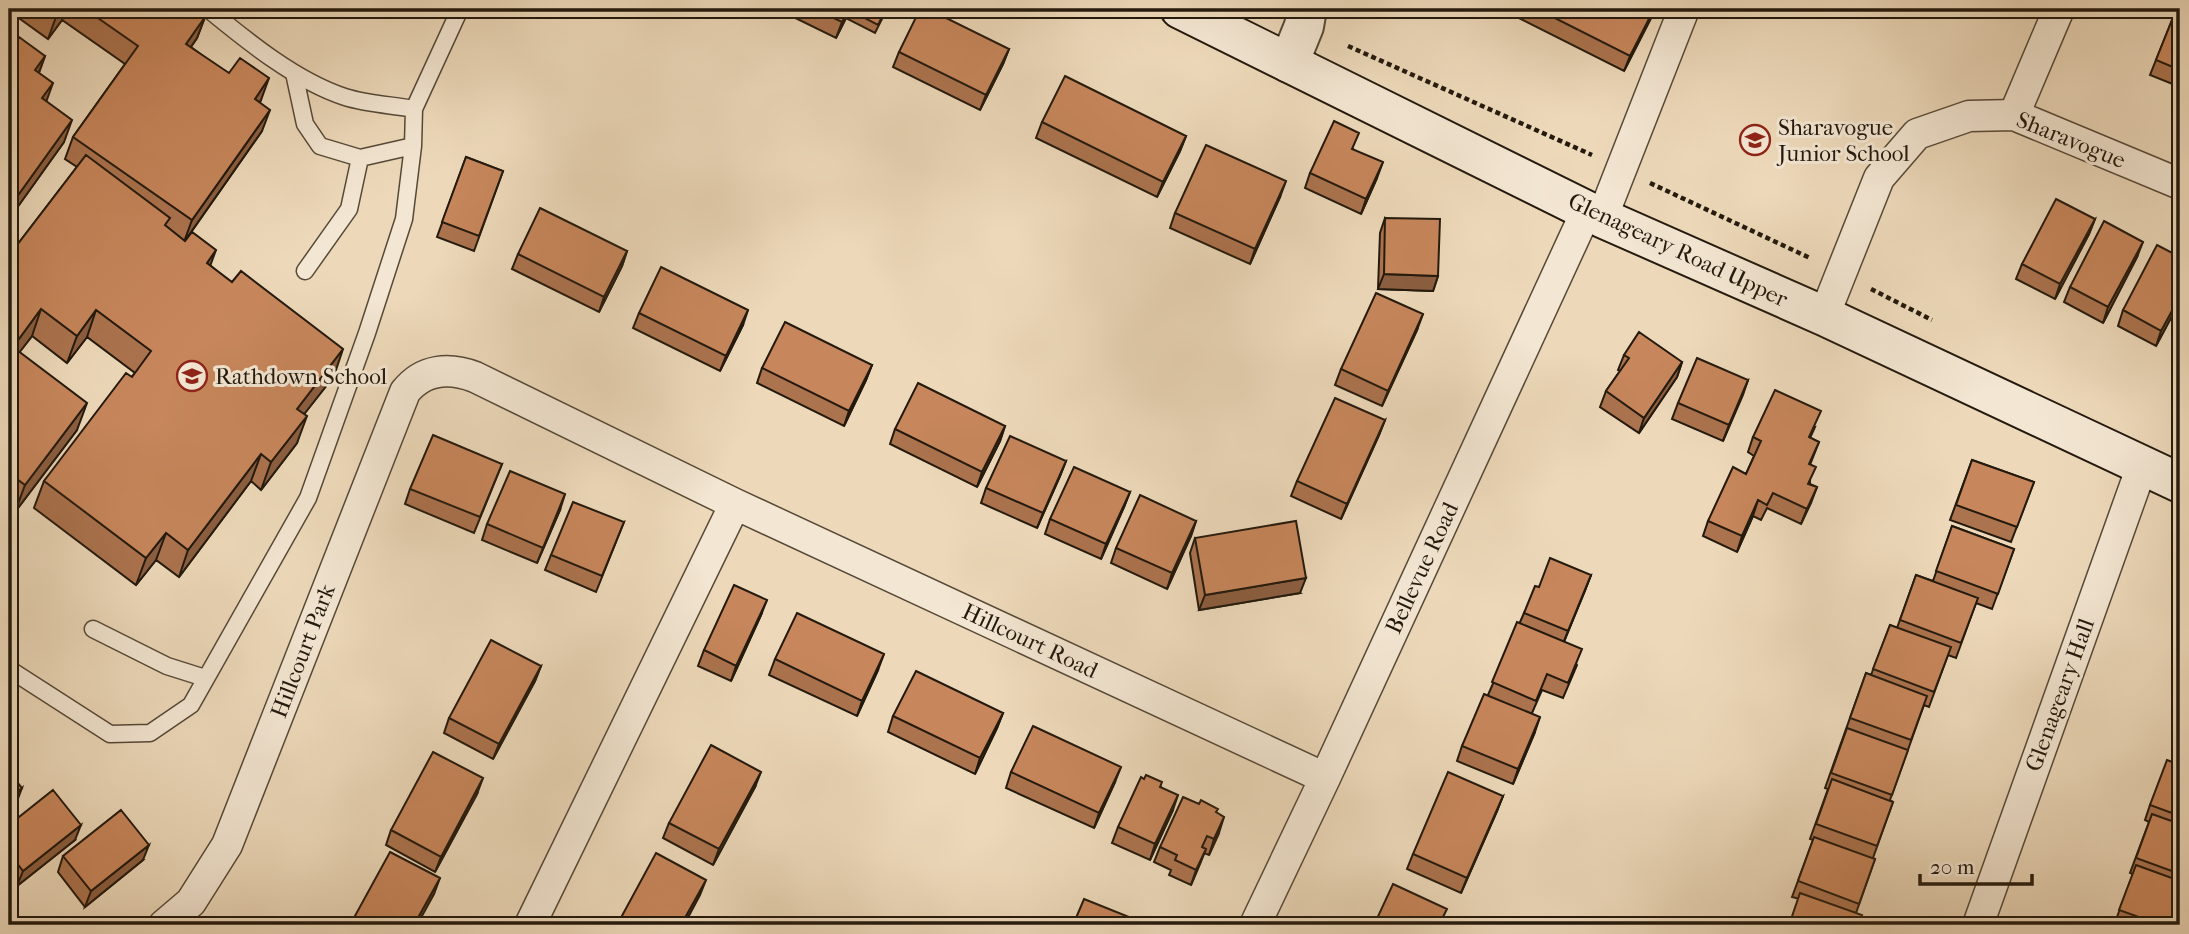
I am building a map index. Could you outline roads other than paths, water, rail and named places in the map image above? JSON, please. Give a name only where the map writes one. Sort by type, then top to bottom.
[{"type":"main road","name":"Glenageary Road Upper","points":[[1180,9],[1595,214],[1824,316],[2180,483]]},
{"type":"main road","points":[[1289,63],[1305,17]]},
{"type":"street","name":"Bellevue Road","points":[[1255,925],[1595,214],[1622,169],[1684,9]]},
{"type":"street","points":[[2014,115],[2059,9]]},
{"type":"street","name":"Sharavogue","points":[[1824,316],[1879,178],[1917,134],[1969,116],[2014,115],[2180,184]]},
{"type":"street","name":"Hillcourt Road","points":[[431,373],[459,371],[475,377],[735,504],[1325,778]]},
{"type":"street","name":"Hillcourt Park","points":[[164,925],[191,902],[227,845],[405,392],[411,383],[431,373]]},
{"type":"street","name":"Glenageary Hall","points":[[1978,925],[2142,466]]},
{"type":"street","points":[[530,925],[735,504]]},
{"type":"lane","points":[[208,9],[233,30],[295,73],[345,97],[414,109]]},
{"type":"lane","points":[[9,669],[110,734],[150,733],[191,705],[308,498],[367,333],[404,219],[413,146],[414,109],[460,9]]},
{"type":"lane","points":[[295,73],[305,124],[320,146],[360,158],[413,146]]},
{"type":"lane","points":[[305,271],[349,209],[360,158]]},
{"type":"lane","points":[[93,629],[167,666],[205,678]]},
{"type":"place","name":"Sharavogue Junior School","points":[[1755,140]]},
{"type":"place","name":"Rathdown School","points":[[192,376]]}]
